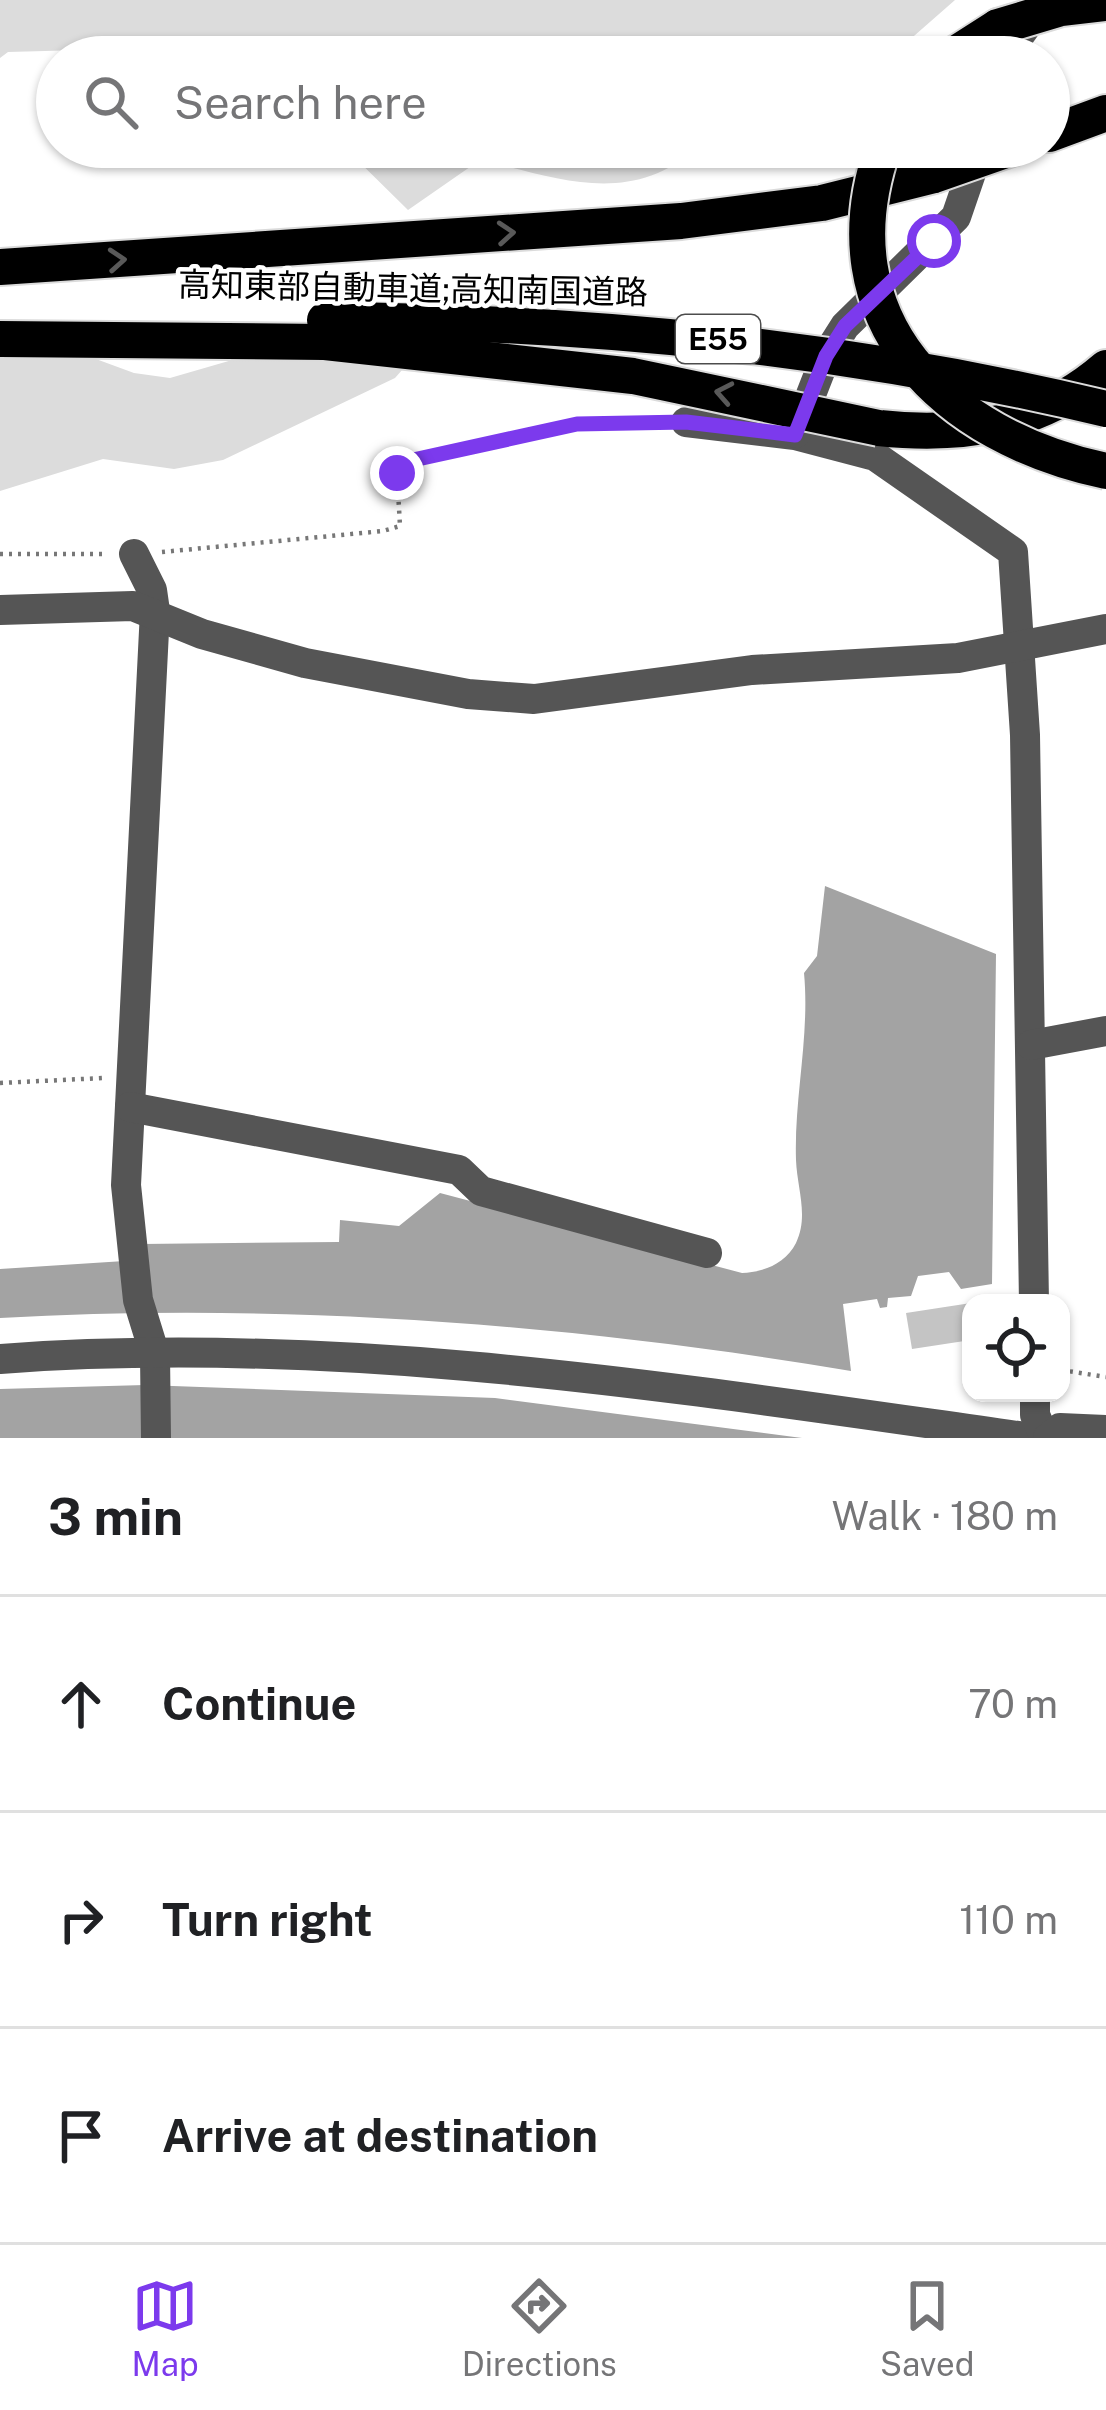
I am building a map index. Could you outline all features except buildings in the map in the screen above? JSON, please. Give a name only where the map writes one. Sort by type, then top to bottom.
[{"type":"highway","points":[[989,36],[1025,16],[1106,3]]},
{"type":"highway","points":[[1070,126],[1106,113]]},
{"type":"highway","points":[[878,168],[868,210],[873,283],[902,350],[923,380],[974,422],[1051,457],[1106,472]]},
{"type":"highway","points":[[0,267],[681,221],[822,203],[954,168]]},
{"type":"highway","name":"高知東部自動車道;高知南国道路","points":[[0,321],[325,331],[669,333],[844,356],[1106,410]]},
{"type":"highway","points":[[0,339],[325,331],[633,376],[879,428],[964,432],[1046,410],[1106,368]]},
{"type":"street","points":[[1019,36],[1044,0]]},
{"type":"street","points":[[795,435],[826,356],[845,326],[956,217],[973,168]]},
{"type":"street","points":[[686,422],[795,435],[875,456],[1013,552],[1031,1045],[1034,1294]]},
{"type":"street","points":[[134,554],[152,590],[155,611],[125,1185],[139,1300],[155,1360],[156,1438]]},
{"type":"street","points":[[0,610],[94,603],[155,611],[202,634],[305,662],[468,694],[534,698],[752,670],[958,658],[1106,629]]},
{"type":"street","points":[[1031,1045],[1106,1031]]},
{"type":"street","points":[[131,1092],[459,1170],[482,1190],[707,1252]]},
{"type":"street","points":[[0,1359],[399,1358],[521,1367],[1032,1438]]},
{"type":"street","points":[[1035,1402],[1035,1415],[1046,1438],[1060,1428],[1106,1430]]},
{"type":"path","points":[[0,554],[134,554],[383,531],[400,526],[397,473],[404,462],[577,424],[686,422]]},
{"type":"path","points":[[0,1083],[131,1092]]},
{"type":"path","points":[[1070,1371],[1106,1377]]},
{"type":"shaded area","points":[[0,0],[955,0],[914,36],[36,36],[36,51],[8,52],[0,58]]},
{"type":"shaded area","points":[[365,168],[468,168],[408,210]]},
{"type":"shaded area","points":[[514,168],[667,168],[620,183],[566,180]]},
{"type":"shaded area","points":[[85,355],[134,373],[170,378],[246,356],[410,361],[395,378],[223,460],[174,469],[103,459],[0,491],[0,358]]},
{"type":"shaded area","points":[[825,886],[996,954],[992,1284],[961,1289],[949,1272],[918,1276],[911,1296],[888,1298],[887,1307],[880,1308],[877,1299],[843,1304],[851,1371],[640,1341],[427,1321],[213,1313],[0,1318],[0,1269],[140,1260],[141,1244],[339,1242],[340,1220],[399,1226],[440,1193],[742,1273],[773,1266],[796,1243],[802,1223],[796,1136],[804,973],[817,956]]},
{"type":"shaded area","points":[[145,1385],[495,1398],[802,1438],[0,1438],[0,1389]]},
{"type":"route","points":[[397,473],[404,462],[577,424],[686,422],[795,435],[826,356],[845,326],[934,241]]}]
